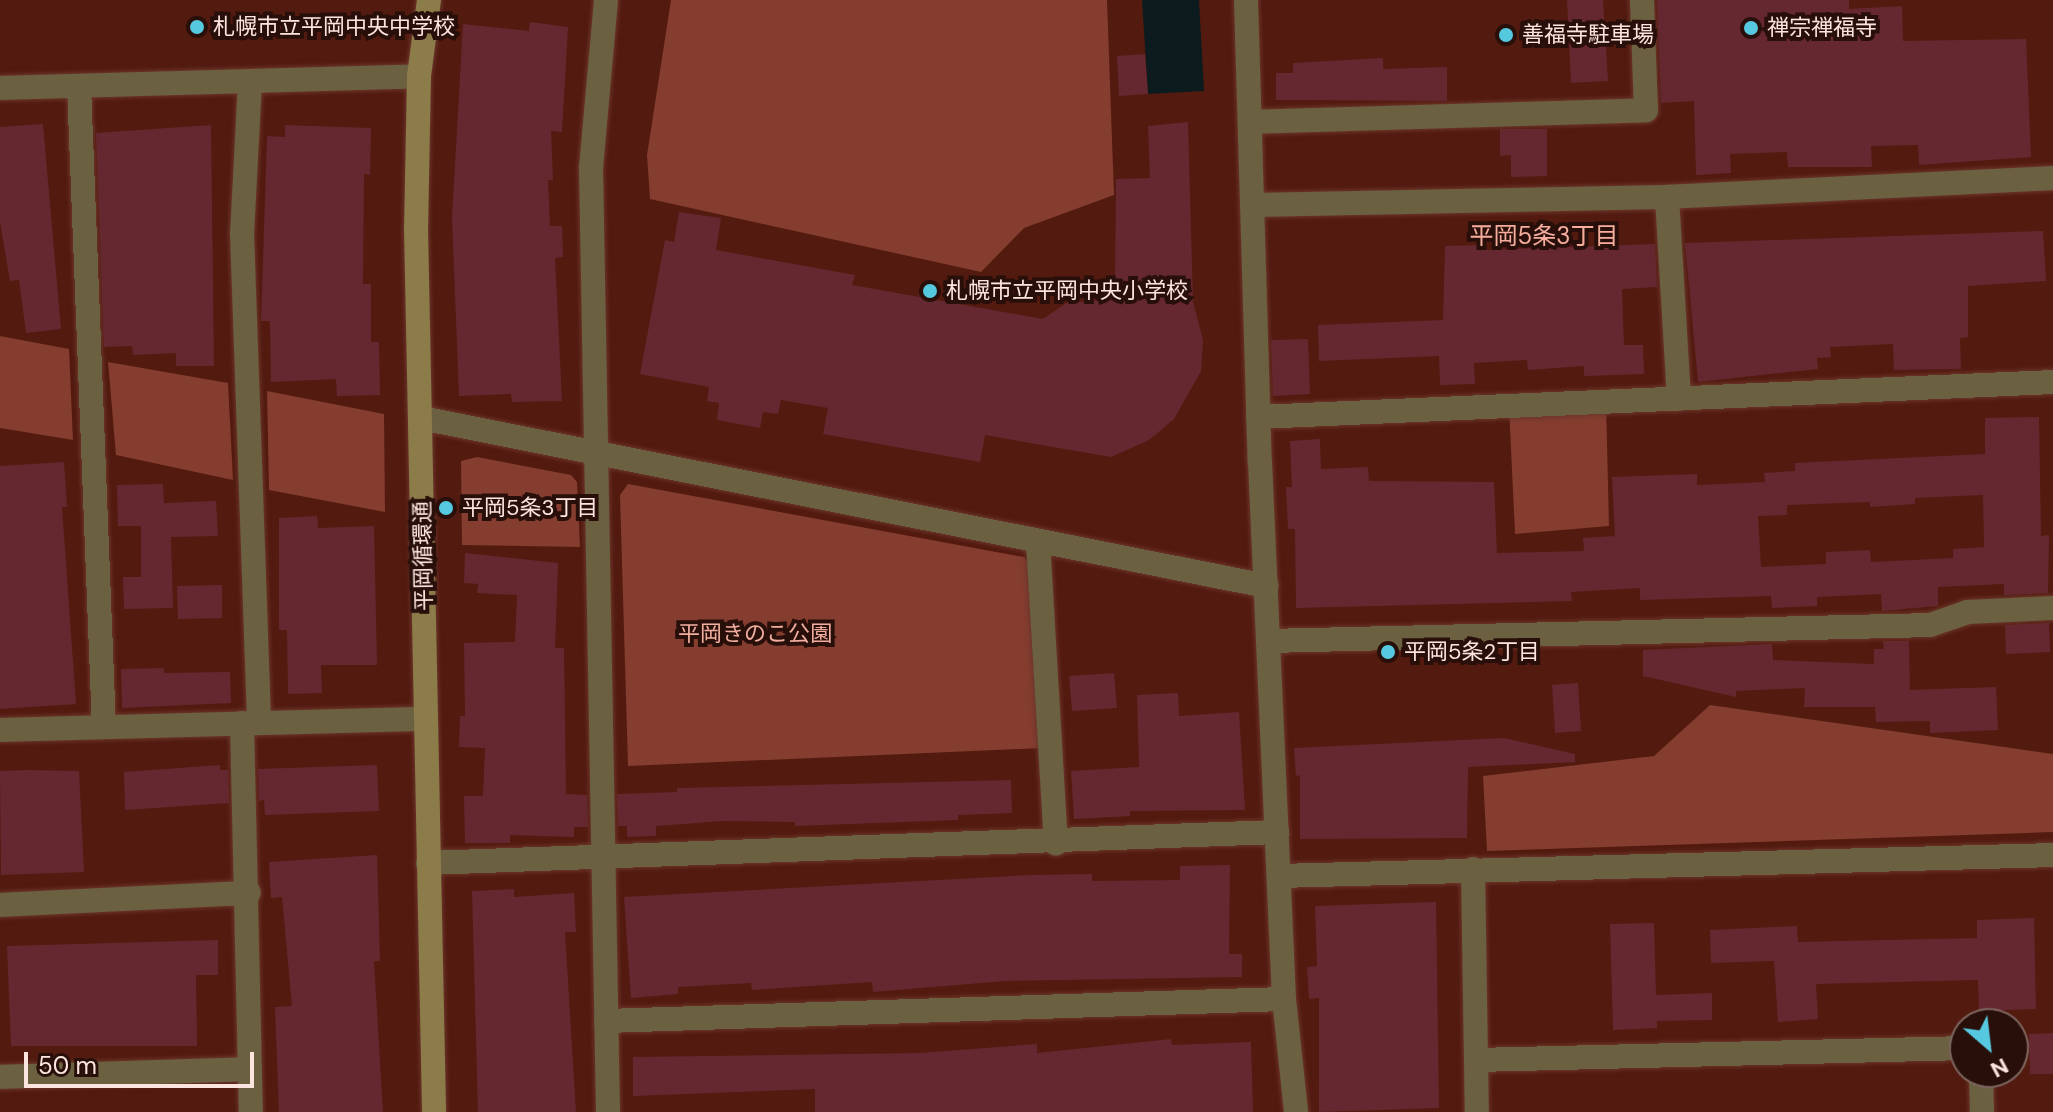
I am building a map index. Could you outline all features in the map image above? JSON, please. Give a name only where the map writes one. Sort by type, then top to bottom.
[{"type":"street","name":"平岡循環通","points":[[429,0],[419,76],[424,719],[434,1112]]},
{"type":"street","points":[[606,0],[591,167],[599,452],[608,1112]]},
{"type":"street","points":[[1246,0],[1258,417],[1284,999],[1296,1112]]},
{"type":"street","points":[[1250,122],[1646,110],[1642,0]]},
{"type":"street","points":[[0,88],[419,76]]},
{"type":"street","points":[[250,82],[242,233],[251,723],[251,1112]]},
{"type":"street","points":[[79,86],[104,727]]},
{"type":"street","points":[[1252,205],[1667,197],[2053,178]]},
{"type":"street","points":[[1667,197],[1679,399]]},
{"type":"street","points":[[1258,417],[2053,382]]},
{"type":"street","points":[[421,418],[1266,586]]},
{"type":"street","points":[[1038,542],[1056,843]]},
{"type":"street","points":[[1268,641],[1930,625],[1967,612],[2053,608]]},
{"type":"street","points":[[0,730],[424,719]]},
{"type":"street","points":[[428,863],[1056,843],[1277,832]]},
{"type":"street","points":[[1279,876],[2053,855]]},
{"type":"street","points":[[1473,869],[1477,1112]]},
{"type":"street","points":[[0,905],[249,893]]},
{"type":"street","points":[[606,1021],[1284,999]]},
{"type":"street","points":[[1476,1060],[1949,1048]]},
{"type":"street","points":[[0,1077],[250,1069]]},
{"type":"street","points":[[1981,1088],[1982,1112]]},
{"type":"green space","points":[[671,0],[1107,0],[1114,195],[1024,228],[981,272],[650,199],[647,155]]},
{"type":"green space","points":[[0,336],[69,349],[73,440],[0,428]]},
{"type":"green space","points":[[108,362],[228,383],[233,480],[116,455]]},
{"type":"green space","points":[[267,391],[384,414],[385,512],[269,490]]},
{"type":"green space","points":[[1606,402],[1609,526],[1515,534],[1509,406]]},
{"type":"green space","points":[[477,457],[571,475],[577,482],[580,547],[462,545],[461,461]]},
{"type":"green space","name":"平岡きのこ公園","points":[[628,484],[1024,557],[1034,570],[1042,748],[628,766],[620,495]]},
{"type":"green space","points":[[1710,705],[2053,754],[2053,832],[1487,851],[1483,776],[1654,756]]},
{"type":"shaded area","points":[[1142,0],[1199,0],[1204,91],[1148,94]]},
{"type":"building","points":[[1567,0],[1603,0],[1608,81],[1571,83]]},
{"type":"building","points":[[1657,0],[1849,0],[1849,9],[1902,6],[1903,41],[2026,39],[2031,157],[1919,165],[1918,145],[1871,146],[1872,167],[1788,167],[1787,152],[1730,154],[1731,173],[1696,175],[1694,101],[1661,103]]},
{"type":"building","points":[[530,22],[568,27],[562,132],[551,131],[553,180],[548,180],[550,226],[562,226],[563,257],[555,258],[562,401],[512,402],[511,394],[459,396],[452,218],[463,24],[529,31]]},
{"type":"building","points":[[1145,54],[1148,94],[1119,96],[1117,56]]},
{"type":"building","points":[[1383,58],[1383,69],[1447,67],[1447,101],[1276,100],[1276,73],[1293,73],[1293,63]]},
{"type":"building","points":[[1188,122],[1193,302],[1203,340],[1201,371],[1174,419],[1149,440],[1111,457],[985,435],[980,462],[823,434],[828,408],[781,400],[778,414],[763,412],[760,428],[717,420],[719,403],[707,401],[709,387],[640,374],[665,240],[674,242],[679,212],[721,218],[716,250],[855,275],[852,285],[1043,319],[1066,303],[1115,299],[1116,179],[1150,178],[1148,126]]},
{"type":"building","points":[[43,124],[61,329],[26,333],[19,280],[10,281],[0,222],[0,127]]},
{"type":"building","points":[[211,125],[214,366],[176,366],[176,353],[133,355],[132,346],[104,347],[96,133]]},
{"type":"building","points":[[285,125],[371,128],[370,175],[364,174],[363,284],[371,284],[371,342],[379,342],[380,395],[337,396],[336,379],[271,382],[270,321],[261,321],[267,136],[285,137]]},
{"type":"building","points":[[1500,129],[1547,129],[1547,176],[1511,177],[1511,155],[1500,156]]},
{"type":"building","points":[[2043,231],[2046,281],[1968,286],[1968,337],[1960,338],[1961,369],[1894,370],[1893,344],[1830,347],[1831,357],[1817,358],[1818,369],[1698,382],[1685,243]]},
{"type":"building","points":[[1655,244],[1657,287],[1622,289],[1624,345],[1643,345],[1644,374],[1584,376],[1584,366],[1528,370],[1527,360],[1474,363],[1475,384],[1440,385],[1439,356],[1319,361],[1318,325],[1443,320],[1445,246],[1482,245],[1482,250]]},
{"type":"building","points":[[1308,339],[1310,394],[1273,396],[1271,340]]},
{"type":"building","points":[[2039,417],[2041,536],[2049,535],[2048,593],[2004,595],[2004,584],[1938,587],[1938,606],[1882,611],[1881,594],[1817,597],[1817,606],[1772,608],[1771,596],[1640,600],[1640,588],[1571,592],[1572,601],[1296,608],[1295,529],[1288,529],[1286,487],[1292,487],[1290,441],[1320,439],[1321,469],[1368,467],[1369,481],[1494,482],[1497,553],[1584,551],[1583,538],[1615,536],[1612,477],[1697,474],[1697,485],[1765,482],[1764,473],[1795,471],[1795,463],[1985,454],[1985,418]],"holes":[[[1983,495],[1984,547],[1953,549],[1953,558],[1871,562],[1870,550],[1826,552],[1826,564],[1761,567],[1758,516],[1787,515],[1787,505],[1870,502],[1870,507],[1915,504],[1915,498]]]},
{"type":"building","points":[[64,462],[67,507],[62,507],[76,704],[0,709],[0,466]]},
{"type":"building","points":[[163,484],[164,503],[216,501],[218,536],[171,537],[173,608],[124,609],[123,577],[141,577],[141,526],[118,526],[117,485]]},
{"type":"building","points":[[317,516],[318,528],[374,526],[377,665],[321,665],[322,693],[288,694],[287,630],[279,630],[279,518]]},
{"type":"building","points":[[465,553],[558,563],[555,648],[564,648],[566,794],[587,795],[588,827],[574,827],[574,837],[510,835],[510,843],[465,843],[464,796],[483,796],[485,748],[459,747],[460,716],[465,716],[464,643],[515,642],[517,595],[477,593],[478,584],[464,583]]},
{"type":"building","points":[[222,585],[222,618],[178,619],[177,586]]},
{"type":"building","points":[[2049,623],[2050,652],[2006,654],[2005,625]]},
{"type":"building","points":[[1883,641],[1909,641],[1910,690],[1996,687],[1998,730],[1930,733],[1930,721],[1876,722],[1875,707],[1804,707],[1805,688],[1736,691],[1736,697],[1643,676],[1643,650],[1772,644],[1773,660],[1874,664],[1874,649],[1884,649]]},
{"type":"building","points":[[164,668],[164,673],[230,672],[231,703],[122,708],[121,669]]},
{"type":"building","points":[[1114,673],[1117,708],[1072,711],[1069,676]]},
{"type":"building","points":[[1578,683],[1581,731],[1555,733],[1552,685]]},
{"type":"building","points":[[1178,693],[1179,716],[1239,712],[1245,810],[1130,811],[1130,816],[1074,819],[1071,771],[1139,767],[1137,695]]},
{"type":"building","points":[[1504,738],[1575,754],[1575,762],[1468,767],[1467,838],[1300,839],[1300,775],[1296,776],[1294,748]]},
{"type":"building","points":[[220,765],[220,770],[228,770],[229,803],[125,810],[124,772]]},
{"type":"building","points":[[377,765],[379,811],[265,815],[264,800],[259,801],[258,769]]},
{"type":"building","points":[[0,771],[79,771],[84,872],[1,875]]},
{"type":"building","points":[[1011,780],[1012,813],[958,815],[958,820],[795,826],[795,822],[723,821],[656,826],[656,836],[627,837],[627,826],[618,826],[617,794],[677,792],[677,788]]},
{"type":"building","points":[[377,855],[380,961],[374,961],[383,1112],[279,1112],[275,1007],[292,1006],[282,897],[271,898],[269,862]]},
{"type":"building","points":[[1230,865],[1229,954],[1242,954],[1242,977],[1005,981],[873,992],[872,982],[752,990],[751,983],[678,987],[678,994],[631,998],[624,897],[1030,875],[1092,874],[1092,881],[1180,880],[1180,866]]},
{"type":"building","points":[[514,889],[514,897],[574,893],[576,932],[565,932],[576,1112],[478,1112],[472,891]]},
{"type":"building","points":[[1436,902],[1439,1108],[1319,1112],[1319,998],[1309,999],[1307,967],[1317,966],[1315,906]]},
{"type":"building","points":[[2034,918],[2036,1009],[1979,1008],[1978,980],[1816,984],[1818,1019],[1778,1022],[1774,961],[1711,963],[1710,930],[1797,926],[1798,942],[1977,938],[1977,920]]},
{"type":"building","points":[[1654,923],[1656,995],[1712,993],[1712,1020],[1657,1021],[1657,1028],[1613,1030],[1610,924]]},
{"type":"building","points":[[218,940],[218,975],[196,975],[197,1046],[11,1046],[7,946]]},
{"type":"building","points":[[2053,1033],[2053,1074],[2030,1074],[2029,1034]]},
{"type":"building","points":[[1171,1039],[1172,1045],[1251,1042],[1253,1112],[815,1112],[815,1089],[633,1096],[633,1057],[920,1053],[1037,1044],[1037,1053]]},
{"type":"place","name":"札幌市立平岡中央中学校","points":[[197,27]]},
{"type":"place","name":"禅宗禅福寺","points":[[1751,28]]},
{"type":"place","name":"善福寺駐車場","points":[[1506,35]]},
{"type":"place","name":"札幌市立平岡中央小学校","points":[[930,291]]},
{"type":"place","name":"平岡5条3丁目","points":[[446,508]]},
{"type":"place","name":"平岡5条2丁目","points":[[1388,652]]},
{"type":"district","name":"平岡5条3丁目","points":[[1544,236]]}]
